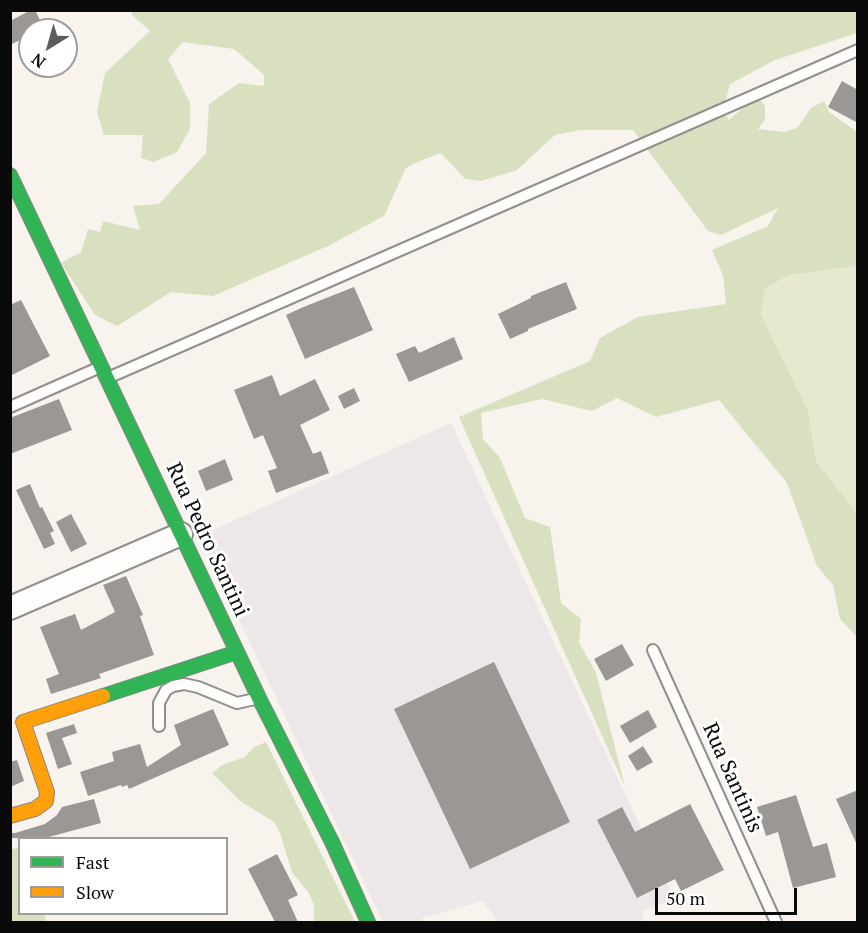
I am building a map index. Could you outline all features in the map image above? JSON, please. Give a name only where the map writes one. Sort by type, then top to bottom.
[{"type":"street","name":"Rua Pedro Santini","points":[[10,175],[259,698],[332,842],[368,922]]},
{"type":"street","points":[[10,608],[181,534]]},
{"type":"street","points":[[10,816],[35,808],[46,801],[47,792],[23,722],[237,652]]},
{"type":"lane","points":[[10,407],[104,372],[858,50]]},
{"type":"lane","name":"Rua Santinis","points":[[653,650],[776,922]]},
{"type":"lane","points":[[159,726],[159,704],[166,690],[173,686],[184,684],[198,687],[237,703],[259,698]]},
{"type":"shaded area","points":[[451,423],[674,898],[642,912],[644,922],[498,922],[483,901],[422,918],[423,922],[383,922],[199,536]]},
{"type":"green space","points":[[134,11],[857,11],[857,33],[775,60],[730,84],[723,110],[729,120],[757,96],[765,106],[765,119],[758,129],[784,132],[797,128],[811,108],[824,101],[829,112],[857,132],[857,266],[788,275],[765,289],[761,315],[808,411],[816,461],[857,514],[857,637],[840,619],[833,585],[817,566],[787,483],[719,400],[656,417],[617,398],[592,411],[542,399],[481,413],[483,439],[500,458],[525,518],[550,527],[561,603],[581,619],[579,642],[596,673],[625,787],[459,417],[590,361],[600,338],[638,317],[726,304],[723,275],[712,250],[768,226],[778,208],[721,235],[708,231],[633,130],[580,130],[555,135],[517,170],[481,181],[465,179],[441,153],[406,168],[384,216],[330,245],[213,296],[171,292],[117,326],[95,315],[61,263],[81,252],[88,229],[100,232],[103,221],[140,230],[133,206],[159,204],[206,153],[209,104],[239,83],[264,86],[264,75],[234,49],[183,42],[168,59],[190,103],[190,129],[177,152],[154,162],[141,158],[143,135],[104,135],[97,112],[105,73],[150,31],[131,14]]},
{"type":"green space","points":[[857,266],[857,514],[816,461],[808,411],[761,315],[765,289],[788,275]]},
{"type":"green space","points":[[266,742],[355,922],[314,922],[314,904],[308,892],[292,872],[280,833],[274,822],[240,801],[212,773],[222,765],[245,757],[254,747]]},
{"type":"green space","points":[[18,848],[18,915],[45,915],[46,922],[11,922],[11,849]]},
{"type":"building","points":[[31,10],[35,10],[39,18],[18,18],[18,41],[10,45],[10,21]]},
{"type":"building","points":[[842,81],[858,90],[858,123],[828,107]]},
{"type":"building","points":[[566,282],[577,309],[510,339],[498,314],[531,296]]},
{"type":"building","points":[[354,287],[373,330],[305,359],[286,315]]},
{"type":"building","points":[[21,300],[50,356],[10,376],[10,305]]},
{"type":"building","points":[[454,337],[463,359],[409,382],[396,354],[415,346],[419,353]]},
{"type":"building","points":[[272,375],[280,396],[315,379],[330,410],[300,425],[313,454],[321,451],[329,473],[276,493],[268,471],[277,468],[263,435],[254,439],[234,390]]},
{"type":"building","points":[[354,388],[360,401],[344,409],[338,396]]},
{"type":"building","points":[[59,399],[72,430],[10,454],[10,418]]},
{"type":"building","points":[[225,459],[233,480],[206,491],[198,471]]},
{"type":"building","points":[[30,484],[40,508],[42,507],[54,531],[50,533],[55,544],[44,549],[16,490]]},
{"type":"building","points":[[71,514],[87,544],[71,552],[56,522]]},
{"type":"building","points":[[126,576],[143,615],[140,616],[154,655],[99,674],[101,678],[51,694],[46,679],[59,674],[40,627],[75,614],[81,630],[115,612],[103,585]]},
{"type":"building","points":[[622,644],[634,665],[606,681],[594,659]]},
{"type":"building","points":[[494,662],[570,822],[470,869],[394,709]]},
{"type":"building","points":[[213,709],[229,745],[129,789],[127,785],[122,787],[121,785],[88,796],[80,772],[114,761],[112,752],[140,744],[147,767],[181,745],[174,725]]},
{"type":"building","points":[[648,710],[657,727],[630,743],[620,726]]},
{"type":"building","points":[[74,724],[77,733],[62,738],[72,764],[58,769],[46,733]]},
{"type":"building","points":[[643,746],[653,762],[637,771],[628,756]]},
{"type":"building","points":[[17,760],[24,781],[10,787],[10,762]]},
{"type":"building","points":[[858,790],[858,847],[836,799]]},
{"type":"building","points":[[796,795],[813,847],[827,843],[836,877],[793,888],[778,832],[766,836],[757,807]]},
{"type":"building","points":[[94,799],[101,823],[49,837],[10,838],[10,833],[45,824],[57,815],[62,807]]},
{"type":"building","points":[[690,804],[724,870],[681,891],[675,879],[637,898],[597,820],[622,807],[635,832]]},
{"type":"building","points":[[277,854],[298,895],[288,900],[298,922],[275,922],[248,869]]},
{"type":"traffic: fast","points":[[10,175],[259,698],[332,842],[368,922]]},
{"type":"traffic: fast","points":[[103,696],[237,652]]},
{"type":"traffic: slow","points":[[10,816],[35,809],[46,801],[47,792],[23,722],[103,696]]}]
